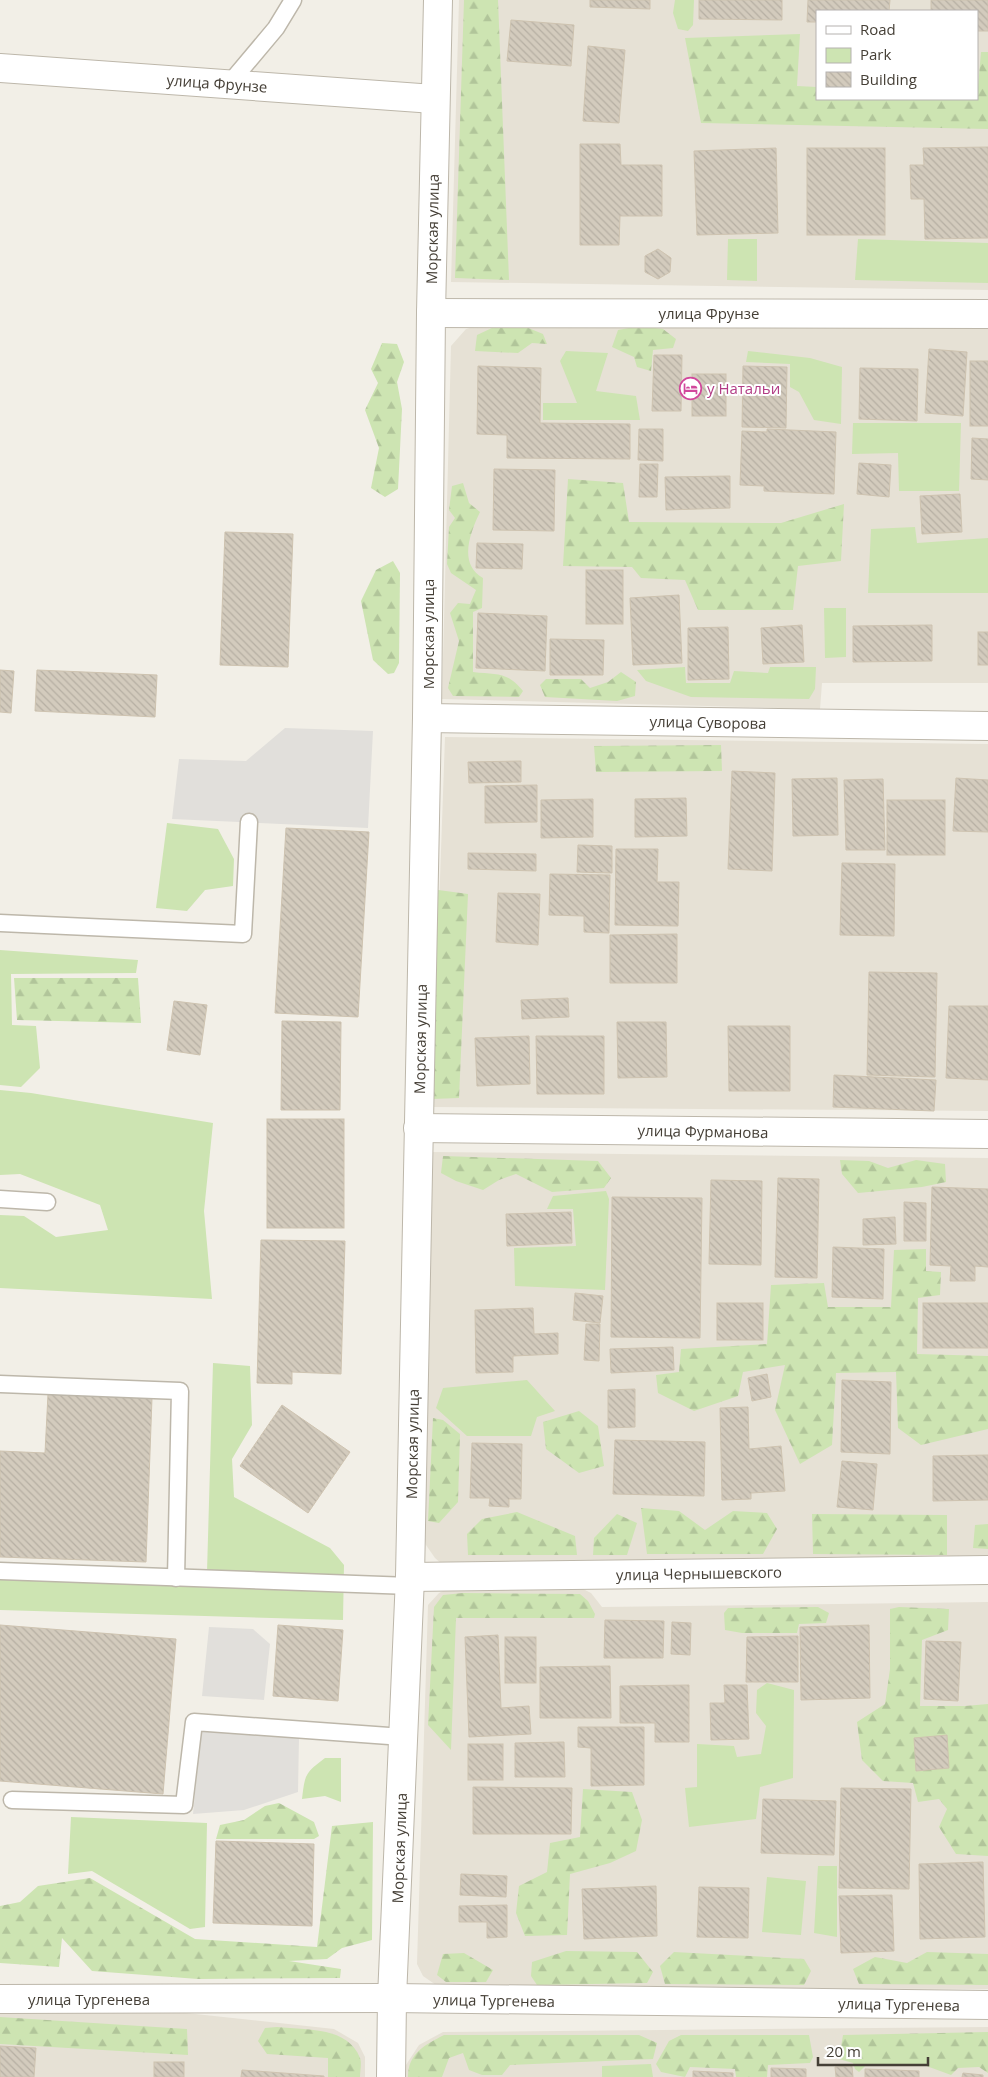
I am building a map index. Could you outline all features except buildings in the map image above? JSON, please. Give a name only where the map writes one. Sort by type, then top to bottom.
[{"type":"street","name":"Морская улица","points":[[391,2077],[392,1998],[410,1581],[427,718],[434,99],[438,0]]},
{"type":"street","name":"улица Фрунзе","points":[[0,68],[434,99]]},
{"type":"street","name":"улица Фрунзе","points":[[431,313],[988,314]]},
{"type":"street","name":"улица Суворова","points":[[427,718],[988,726]]},
{"type":"street","name":"улица Фурманова","points":[[418,1128],[988,1134]]},
{"type":"street","name":"улица Чернышевского","points":[[410,1581],[988,1570]]},
{"type":"street","name":"улица Тургенева","points":[[0,1999],[392,1998],[988,2004]]},
{"type":"lane","points":[[229,84],[276,28],[294,0]]},
{"type":"lane","points":[[0,923],[243,934],[249,822]]},
{"type":"lane","points":[[0,1199],[48,1202]]},
{"type":"lane","points":[[0,1384],[180,1391],[176,1578]]},
{"type":"lane","points":[[0,1571],[176,1578],[410,1581]]},
{"type":"lane","points":[[12,1800],[184,1806],[194,1722],[403,1736]]},
{"type":"shaded area","points":[[459,0],[988,0],[988,290],[451,282]]},
{"type":"shaded area","points":[[495,321],[988,325],[988,683],[822,683],[820,709],[442,699],[451,346],[466,329]]},
{"type":"shaded area","points":[[285,728],[373,731],[368,828],[172,819],[179,759],[246,761]]},
{"type":"shaded area","points":[[445,737],[988,744],[988,1111],[432,1107]]},
{"type":"shaded area","points":[[431,1152],[988,1158],[988,1558],[445,1567],[435,1558],[426,1545],[423,1532]]},
{"type":"shaded area","points":[[453,1586],[577,1586],[591,1593],[602,1607],[988,1602],[988,1989],[447,1987],[436,1985],[423,1976],[417,1964],[428,1605],[439,1593]]},
{"type":"shaded area","points":[[209,1627],[253,1629],[270,1644],[264,1700],[202,1696]]},
{"type":"shaded area","points":[[201,1731],[299,1737],[298,1792],[244,1810],[193,1814]]},
{"type":"shaded area","points":[[0,2010],[186,2013],[334,2029],[358,2043],[365,2057],[365,2077],[0,2077]]},
{"type":"shaded area","points":[[988,2027],[988,2077],[404,2077],[404,2068],[419,2045],[443,2032]]},
{"type":"green space","points":[[464,0],[498,0],[509,280],[455,278]]},
{"type":"green space","points":[[675,0],[694,0],[693,25],[688,31],[678,29],[673,13]]},
{"type":"green space","points":[[800,34],[797,86],[816,87],[816,100],[978,100],[981,52],[988,52],[988,129],[701,123],[685,38]]},
{"type":"green space","points":[[728,239],[757,239],[757,281],[727,280]]},
{"type":"green space","points":[[858,239],[988,243],[988,283],[855,280]]},
{"type":"green space","points":[[639,326],[663,329],[676,339],[673,348],[653,350],[651,371],[637,367],[634,357],[612,347],[618,330]]},
{"type":"green space","points":[[494,327],[526,327],[543,334],[547,344],[532,343],[518,353],[475,351],[477,335]]},
{"type":"green space","points":[[382,343],[397,344],[404,362],[397,382],[402,409],[398,489],[385,497],[371,488],[379,448],[365,410],[378,383],[371,369]]},
{"type":"green space","points":[[566,351],[608,353],[596,391],[636,396],[640,420],[543,420],[543,403],[577,403],[560,361]]},
{"type":"green space","points":[[748,351],[810,358],[842,367],[841,424],[814,420],[799,392],[790,387],[790,364],[746,362]]},
{"type":"green space","points":[[853,423],[961,423],[959,491],[899,491],[898,453],[852,454]]},
{"type":"green space","points":[[568,479],[623,483],[629,522],[781,523],[844,504],[841,561],[798,566],[793,610],[698,610],[685,580],[641,578],[632,567],[563,566]]},
{"type":"green space","points":[[463,483],[469,503],[480,512],[468,548],[468,557],[471,565],[475,572],[483,578],[482,608],[473,612],[473,672],[501,675],[512,680],[523,691],[519,697],[453,696],[448,688],[459,641],[450,613],[458,603],[470,604],[476,590],[451,573],[447,564],[449,527],[455,518],[449,510],[452,486]]},
{"type":"green space","points":[[915,527],[917,543],[988,538],[988,593],[868,593],[871,529]]},
{"type":"green space","points":[[393,561],[400,573],[399,663],[394,673],[388,674],[373,660],[361,601],[376,570]]},
{"type":"green space","points":[[824,608],[846,608],[846,657],[825,658]]},
{"type":"green space","points":[[685,667],[686,683],[730,683],[734,671],[768,673],[770,667],[816,667],[815,689],[809,699],[691,697],[646,681],[637,670]]},
{"type":"green space","points":[[621,672],[636,682],[635,696],[617,701],[545,697],[540,685],[546,679],[581,679],[590,688],[608,682]]},
{"type":"green space","points":[[721,745],[722,771],[596,772],[594,746]]},
{"type":"green space","points":[[167,823],[218,829],[234,859],[233,886],[205,890],[187,911],[156,908]]},
{"type":"green space","points":[[431,889],[468,894],[459,1098],[432,1099]]},
{"type":"green space","points":[[0,950],[138,960],[136,973],[11,974],[12,1025],[36,1026],[40,1068],[21,1087],[0,1085]]},
{"type":"green space","points":[[14,978],[138,978],[141,1023],[17,1020]]},
{"type":"green space","points":[[0,1090],[31,1093],[213,1123],[204,1211],[212,1299],[0,1288],[0,1215],[24,1216],[56,1237],[108,1230],[100,1205],[20,1174],[0,1175]]},
{"type":"green space","points":[[443,1156],[598,1161],[611,1178],[604,1188],[552,1192],[516,1174],[499,1180],[483,1190],[456,1181],[441,1173]]},
{"type":"green space","points":[[840,1160],[869,1161],[888,1168],[916,1160],[945,1164],[946,1182],[922,1187],[858,1193],[842,1174]]},
{"type":"green space","points":[[606,1191],[609,1199],[605,1290],[515,1286],[514,1248],[576,1246],[573,1209],[547,1209],[553,1196]]},
{"type":"green space","points":[[926,1249],[926,1271],[941,1272],[940,1295],[918,1298],[917,1354],[988,1356],[988,1429],[921,1445],[898,1428],[896,1372],[836,1373],[832,1445],[800,1464],[775,1410],[785,1365],[743,1372],[738,1396],[694,1411],[658,1393],[656,1375],[679,1372],[681,1349],[767,1344],[771,1285],[824,1283],[828,1307],[891,1307],[894,1250]]},
{"type":"green space","points":[[213,1363],[250,1366],[252,1425],[232,1459],[234,1497],[330,1548],[344,1565],[343,1620],[0,1610],[0,1564],[207,1572]]},
{"type":"green space","points":[[527,1380],[555,1411],[537,1417],[531,1436],[467,1436],[436,1408],[443,1388]]},
{"type":"green space","points":[[579,1411],[598,1426],[604,1466],[579,1473],[546,1449],[543,1422]]},
{"type":"green space","points":[[433,1418],[443,1420],[460,1434],[458,1502],[439,1523],[428,1521]]},
{"type":"green space","points":[[641,1508],[679,1511],[705,1530],[733,1511],[767,1513],[777,1529],[763,1554],[647,1554]]},
{"type":"green space","points":[[517,1512],[575,1536],[577,1555],[468,1555],[467,1534],[482,1519]]},
{"type":"green space","points":[[617,1514],[637,1523],[627,1555],[593,1555],[594,1538]]},
{"type":"green space","points":[[812,1514],[947,1515],[947,1555],[813,1554]]},
{"type":"green space","points":[[988,1524],[988,1549],[973,1548],[975,1525]]},
{"type":"green space","points":[[463,1593],[580,1594],[588,1601],[595,1614],[594,1618],[456,1618],[451,1750],[428,1725],[434,1607],[443,1595]]},
{"type":"green space","points":[[818,1607],[829,1613],[826,1623],[799,1624],[797,1633],[742,1633],[725,1630],[724,1613],[728,1608]]},
{"type":"green space","points":[[899,1607],[949,1609],[948,1630],[922,1640],[920,1706],[988,1704],[988,1856],[956,1854],[939,1827],[947,1809],[939,1799],[918,1802],[913,1783],[883,1781],[862,1760],[857,1722],[885,1704],[890,1669],[890,1609]]},
{"type":"green space","points":[[767,1683],[794,1690],[793,1778],[760,1787],[756,1819],[689,1827],[685,1788],[697,1787],[697,1744],[734,1746],[737,1757],[761,1754],[766,1726],[756,1713],[757,1690]]},
{"type":"green space","points":[[325,1758],[341,1758],[341,1802],[325,1796],[302,1799],[307,1775],[313,1767]]},
{"type":"green space","points":[[583,1789],[632,1792],[642,1820],[636,1851],[610,1863],[570,1874],[567,1935],[525,1936],[516,1913],[519,1886],[547,1872],[550,1843],[580,1837]]},
{"type":"green space","points":[[279,1803],[314,1822],[319,1836],[314,1839],[216,1839],[220,1825],[244,1820],[265,1806]]},
{"type":"green space","points":[[71,1817],[207,1823],[205,1927],[190,1929],[92,1871],[68,1874]]},
{"type":"green space","points":[[373,1822],[372,1940],[342,1948],[327,1959],[289,1961],[341,1969],[340,1978],[198,1979],[92,1971],[62,1938],[59,1967],[0,1963],[0,1906],[20,1902],[38,1886],[90,1878],[195,1939],[317,1947],[332,1826]]},
{"type":"green space","points":[[818,1866],[837,1866],[837,1937],[814,1933]]},
{"type":"green space","points":[[767,1877],[806,1881],[801,1935],[762,1932]]},
{"type":"green space","points":[[566,1951],[637,1952],[653,1972],[647,1983],[537,1985],[531,1976],[532,1962]]},
{"type":"green space","points":[[674,1952],[804,1959],[811,1971],[804,1985],[665,1984],[660,1966]]},
{"type":"green space","points":[[927,1952],[988,1954],[988,1985],[859,1984],[853,1969],[875,1957],[907,1963]]},
{"type":"green space","points":[[464,1953],[493,1970],[486,1982],[446,1982],[437,1975],[443,1954]]},
{"type":"green space","points":[[0,2017],[187,2029],[188,2055],[0,2044]]},
{"type":"green space","points":[[277,2027],[324,2032],[346,2040],[360,2058],[360,2077],[328,2077],[328,2058],[267,2054],[258,2041],[265,2028]]},
{"type":"green space","points":[[988,2032],[988,2073],[979,2067],[958,2068],[951,2075],[921,2064],[866,2065],[859,2072],[855,2069],[853,2063],[839,2059],[843,2035]]},
{"type":"green space","points":[[444,2035],[639,2035],[657,2043],[653,2059],[510,2065],[502,2075],[482,2075],[469,2070],[463,2053],[449,2058],[442,2077],[408,2077],[414,2056],[424,2046]]},
{"type":"green space","points":[[681,2035],[809,2035],[813,2057],[810,2063],[768,2065],[767,2077],[736,2077],[735,2069],[690,2067],[685,2077],[661,2072],[656,2064],[669,2041]]},
{"type":"green space","points":[[651,2064],[653,2077],[602,2077],[602,2066]]},
{"type":"place","name":"у Натальи","points":[[691,388]]}]
